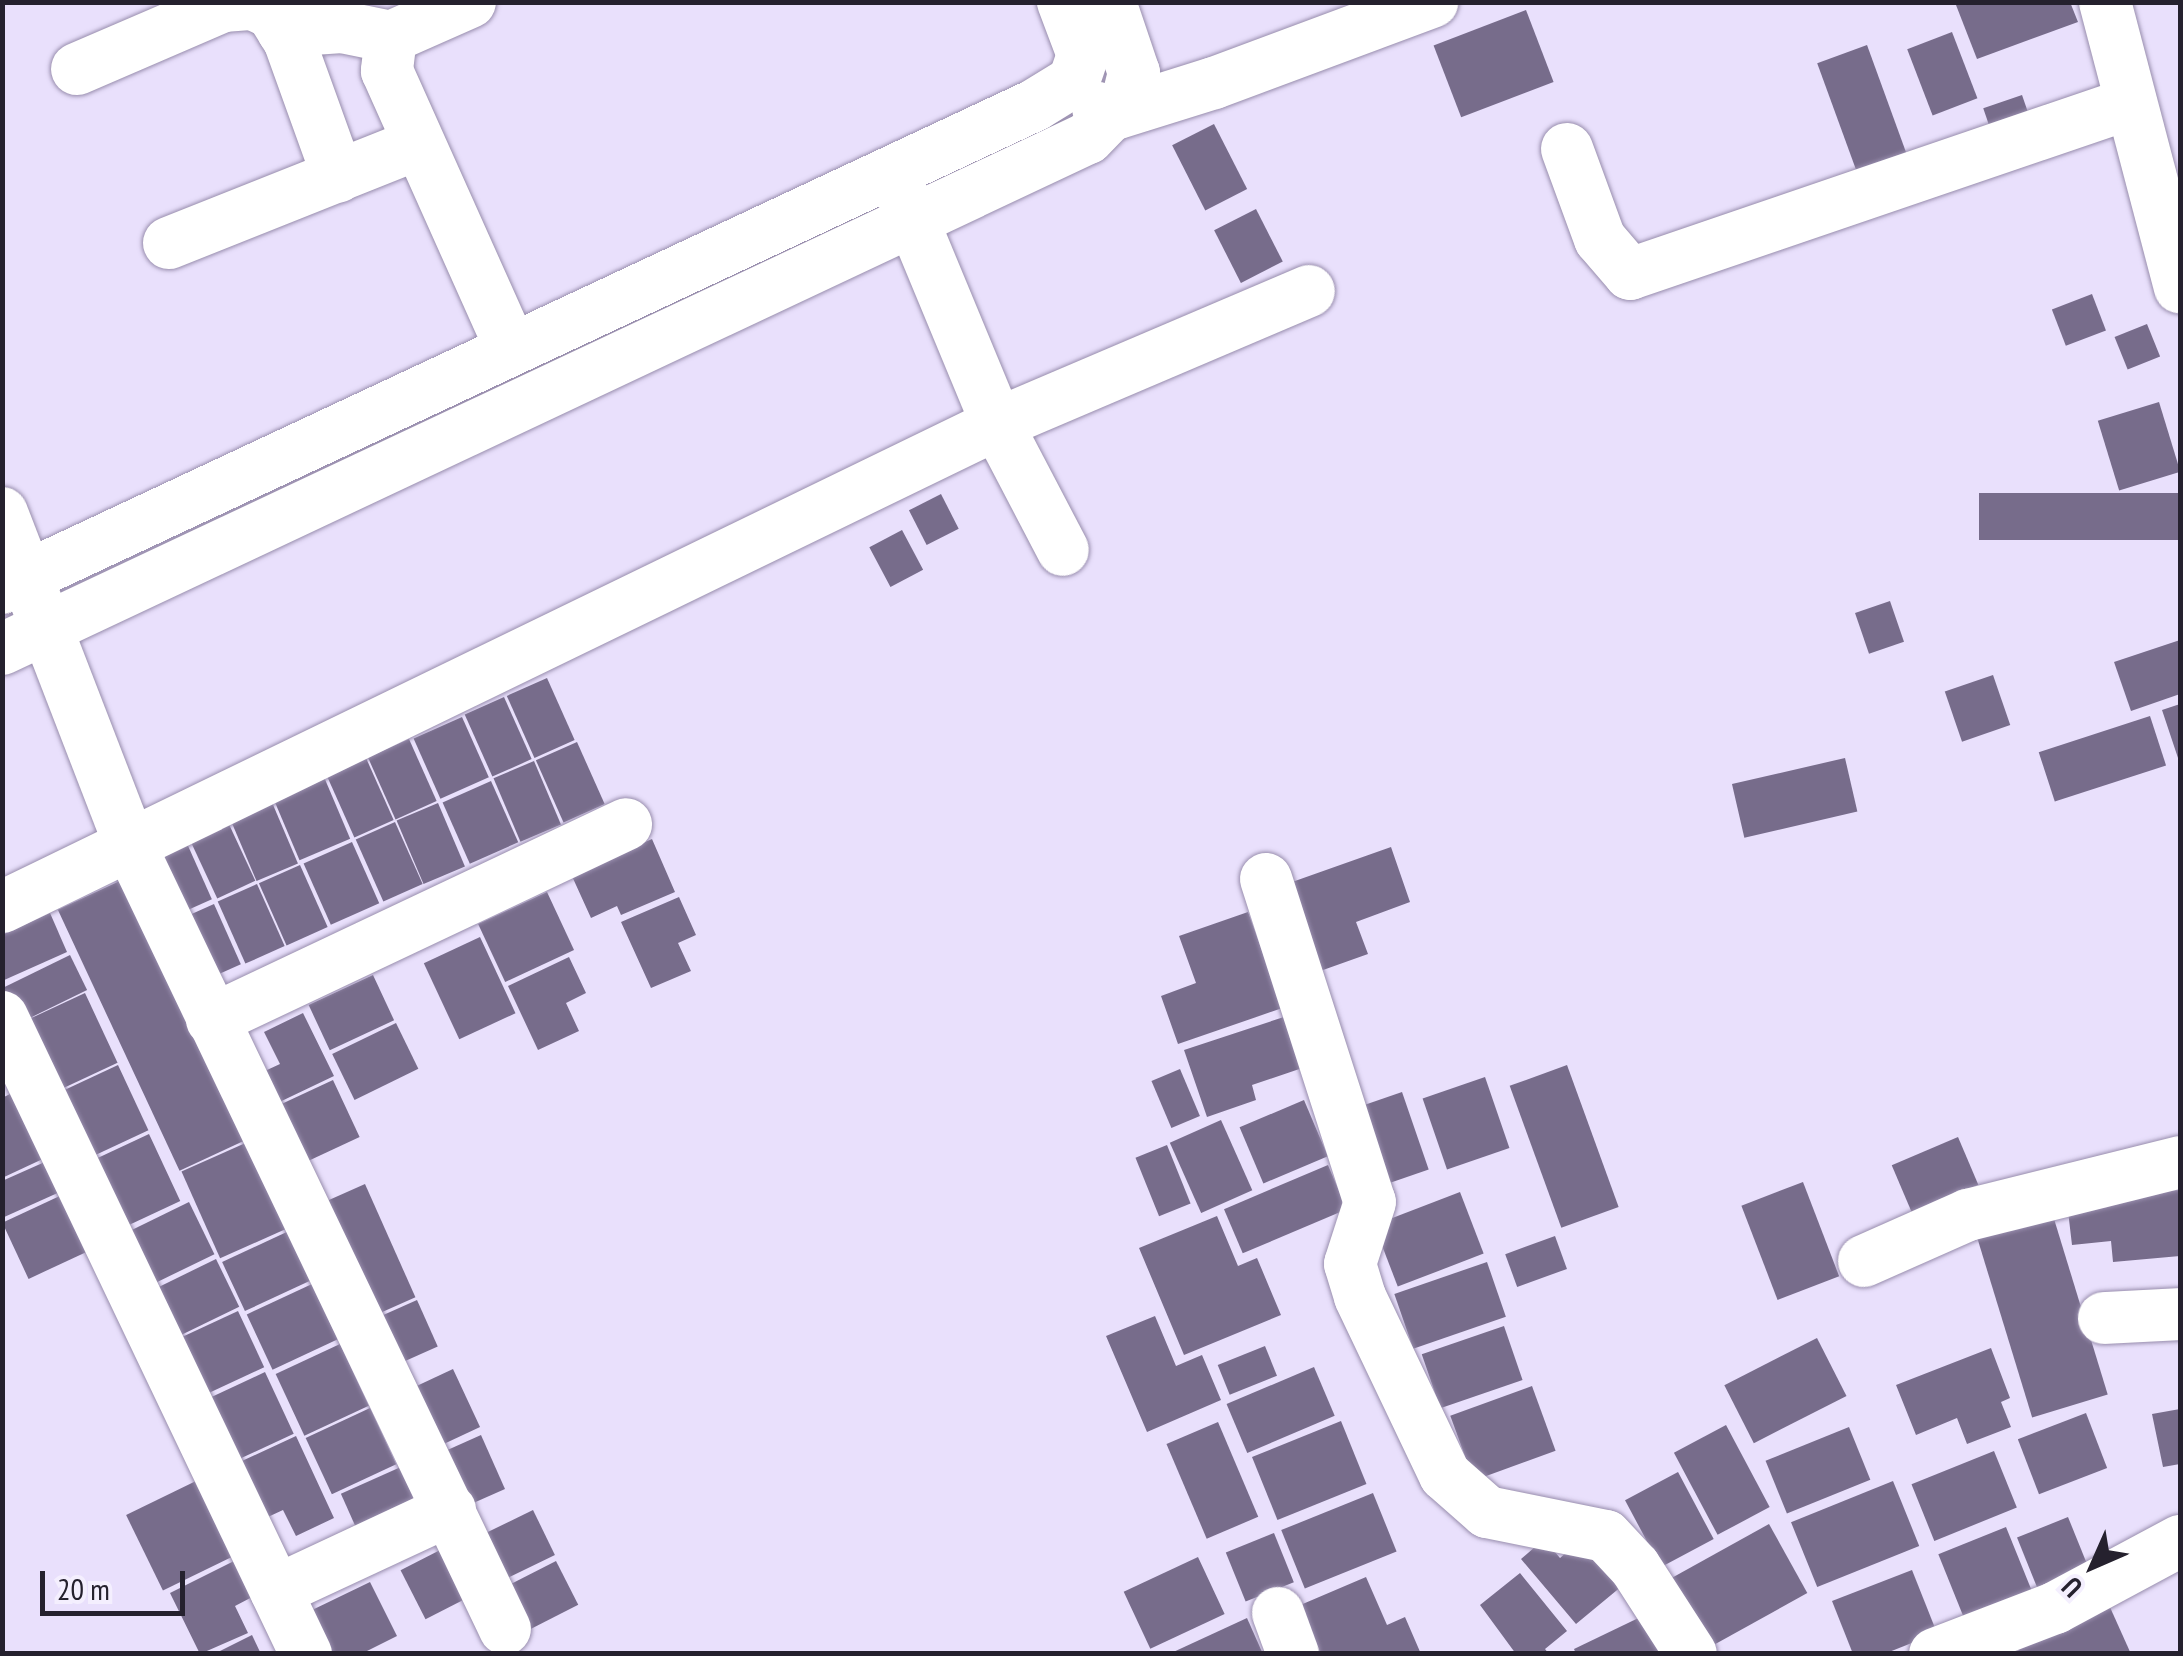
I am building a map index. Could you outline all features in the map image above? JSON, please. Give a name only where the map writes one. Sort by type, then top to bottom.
[{"type":"street","points":[[283,31],[342,27],[391,37],[470,2]]},
{"type":"street","points":[[17,581],[890,168],[1036,105],[1074,81],[1083,56],[1063,2]]},
{"type":"street","points":[[1110,2],[1134,73],[1116,114]]},
{"type":"street","points":[[2,649],[915,224],[1048,160],[1116,114],[1432,2]]},
{"type":"street","points":[[2105,2],[2131,103],[2171,222],[2180,287]]},
{"type":"street","points":[[76,69],[223,6],[253,4],[272,13],[283,31],[338,176]]},
{"type":"street","points":[[391,37],[387,71],[510,346]]},
{"type":"street","points":[[1074,81],[1097,108],[1116,114]]},
{"type":"street","points":[[1567,150],[1600,239],[1630,274],[2131,103]]},
{"type":"street","points":[[170,243],[418,144]]},
{"type":"street","points":[[890,168],[997,424],[1063,550]]},
{"type":"street","points":[[2,908],[997,424],[1309,291]]},
{"type":"street","points":[[2,513],[17,581],[50,626],[130,845],[505,1630]]},
{"type":"street","points":[[212,1020],[626,824]]},
{"type":"street","points":[[1266,879],[1370,1202],[1350,1264],[1360,1297],[1445,1475],[1487,1512],[1606,1536],[1636,1567],[1692,1654]]},
{"type":"street","points":[[2,1017],[306,1654]]},
{"type":"street","points":[[1864,1261],[1968,1215],[2180,1162]]},
{"type":"street","points":[[2104,1318],[2180,1314]]},
{"type":"street","points":[[276,1591],[450,1510]]},
{"type":"street","points":[[1966,1648],[2055,1608],[2180,1541]]},
{"type":"building","points":[[2070,2],[2078,22],[1977,59],[1956,5]]},
{"type":"building","points":[[1526,10],[1554,82],[1461,117],[1434,45]]},
{"type":"building","points":[[1952,32],[1977,98],[1933,115],[1907,49]]},
{"type":"building","points":[[1867,45],[1907,155],[1857,173],[1817,63]]},
{"type":"building","points":[[2022,95],[2034,129],[1995,142],[1983,108]]},
{"type":"building","points":[[1214,124],[1247,189],[1205,210],[1172,145]]},
{"type":"building","points":[[1256,209],[1283,262],[1241,283],[1214,230]]},
{"type":"building","points":[[2092,294],[2106,330],[2066,346],[2052,309]]},
{"type":"building","points":[[2147,324],[2160,356],[2128,370],[2115,337]]},
{"type":"building","points":[[2159,402],[2180,472],[2119,491],[2098,421]]},
{"type":"building","points":[[1979,493],[2180,493],[2180,540],[1979,540]]},
{"type":"building","points":[[941,494],[959,529],[927,545],[909,510]]},
{"type":"building","points":[[902,530],[923,570],[890,587],[869,547]]},
{"type":"building","points":[[1890,601],[1904,642],[1869,654],[1855,613]]},
{"type":"building","points":[[2180,640],[2180,694],[2131,711],[2114,662]]},
{"type":"building","points":[[1993,675],[2010,725],[1962,742],[1945,692]]},
{"type":"building","points":[[547,678],[575,740],[534,758],[507,696]]},
{"type":"building","points":[[504,697],[532,759],[492,777],[465,714]]},
{"type":"building","points":[[2180,704],[2180,764],[2162,710]]},
{"type":"building","points":[[2150,716],[2166,765],[2055,802],[2039,752]]},
{"type":"building","points":[[462,717],[489,777],[440,799],[414,739]]},
{"type":"building","points":[[409,739],[437,801],[396,819],[368,757]]},
{"type":"building","points":[[577,742],[605,804],[564,822],[536,760]]},
{"type":"building","points":[[366,758],[394,820],[354,838],[327,775]]},
{"type":"building","points":[[1845,758],[1857,812],[1744,838],[1732,784]]},
{"type":"building","points":[[534,761],[561,825],[520,842],[493,778]]},
{"type":"building","points":[[324,777],[350,839],[300,860],[273,798]]},
{"type":"building","points":[[491,781],[518,842],[470,864],[443,803]]},
{"type":"building","points":[[271,800],[298,864],[257,881],[230,818]]},
{"type":"building","points":[[438,803],[465,867],[424,884],[397,821]]},
{"type":"building","points":[[227,820],[255,881],[217,898],[189,838]]},
{"type":"building","points":[[395,822],[423,884],[383,902],[356,839]]},
{"type":"building","points":[[185,839],[212,899],[174,916],[148,856]]},
{"type":"building","points":[[652,839],[675,892],[621,915],[617,906],[591,918],[571,874]]},
{"type":"building","points":[[352,842],[379,903],[331,925],[304,864]]},
{"type":"building","points":[[1391,847],[1410,902],[1356,922],[1368,954],[1309,975],[1278,887]]},
{"type":"building","points":[[300,865],[328,927],[287,945],[259,883]]},
{"type":"building","points":[[124,879],[246,1140],[180,1171],[58,910]]},
{"type":"building","points":[[257,884],[285,946],[245,964],[218,901]]},
{"type":"building","points":[[547,892],[574,950],[505,982],[478,924]]},
{"type":"building","points":[[679,897],[696,935],[678,943],[691,971],[651,988],[621,922]]},
{"type":"building","points":[[214,904],[241,964],[203,981],[177,921]]},
{"type":"building","points":[[1248,912],[1265,959],[1297,1003],[1178,1044],[1161,996],[1196,983],[1179,936]]},
{"type":"building","points":[[50,913],[67,952],[2,981],[2,935]]},
{"type":"building","points":[[480,937],[515,1013],[459,1039],[424,963]]},
{"type":"building","points":[[70,955],[87,990],[20,1023],[3,988]]},
{"type":"building","points":[[569,957],[586,993],[566,1003],[579,1031],[538,1050],[508,986]]},
{"type":"building","points":[[373,975],[394,1020],[330,1050],[309,1005]]},
{"type":"building","points":[[85,993],[118,1063],[52,1093],[20,1023]]},
{"type":"building","points":[[1299,1012],[1317,1063],[1252,1085],[1256,1100],[1207,1117],[1184,1050]]},
{"type":"building","points":[[303,1013],[334,1076],[269,1107],[254,1076],[280,1064],[264,1032]]},
{"type":"building","points":[[396,1023],[418,1069],[355,1100],[332,1054]]},
{"type":"building","points":[[118,1065],[148,1130],[83,1161],[53,1095]]},
{"type":"building","points":[[1567,1065],[1619,1207],[1561,1228],[1510,1086]]},
{"type":"building","points":[[1180,1069],[1200,1116],[1171,1128],[1151,1081]]},
{"type":"building","points":[[1485,1077],[1509,1148],[1447,1169],[1423,1098]]},
{"type":"building","points":[[333,1080],[360,1137],[307,1162],[280,1105]]},
{"type":"building","points":[[16,1091],[47,1157],[2,1178],[2,1098]]},
{"type":"building","points":[[1402,1092],[1429,1170],[1373,1189],[1346,1111]]},
{"type":"building","points":[[1304,1100],[1328,1156],[1263,1184],[1240,1127]]},
{"type":"building","points":[[1221,1120],[1252,1190],[1201,1213],[1170,1143]]},
{"type":"building","points":[[149,1134],[180,1201],[118,1230],[86,1163]]},
{"type":"building","points":[[1958,1137],[1978,1185],[1912,1213],[1892,1165]]},
{"type":"building","points":[[250,1141],[289,1228],[220,1258],[181,1172]]},
{"type":"building","points":[[1167,1145],[1191,1203],[1159,1216],[1135,1158]]},
{"type":"building","points":[[47,1161],[62,1191],[2,1218],[2,1181]]},
{"type":"building","points":[[1328,1165],[1347,1209],[1243,1253],[1224,1209]]},
{"type":"building","points":[[1803,1182],[1839,1276],[1778,1300],[1741,1206]]},
{"type":"building","points":[[365,1184],[415,1297],[372,1317],[321,1204]]},
{"type":"building","points":[[2180,1190],[2180,1256],[2113,1262],[2111,1241],[2072,1245],[2068,1211],[2108,1207],[2107,1197]]},
{"type":"building","points":[[1460,1192],[1484,1254],[1398,1287],[1374,1225]]},
{"type":"building","points":[[64,1194],[90,1250],[29,1279],[2,1223]]},
{"type":"building","points":[[189,1202],[214,1254],[147,1287],[122,1235]]},
{"type":"building","points":[[2051,1209],[2108,1395],[2032,1418],[1975,1232]]},
{"type":"building","points":[[1217,1216],[1238,1266],[1257,1258],[1281,1315],[1184,1355],[1139,1248]]},
{"type":"building","points":[[291,1230],[314,1279],[245,1311],[222,1262]]},
{"type":"building","points":[[1555,1236],[1567,1269],[1517,1287],[1505,1254]]},
{"type":"building","points":[[216,1259],[239,1307],[172,1340],[149,1292]]},
{"type":"building","points":[[1487,1262],[1506,1317],[1413,1349],[1394,1294]]},
{"type":"building","points":[[312,1284],[338,1339],[273,1370],[247,1314]]},
{"type":"building","points":[[417,1300],[438,1347],[391,1367],[370,1321]]},
{"type":"building","points":[[238,1311],[264,1367],[198,1398],[172,1342]]},
{"type":"building","points":[[1155,1316],[1176,1366],[1202,1355],[1221,1400],[1147,1432],[1106,1336]]},
{"type":"building","points":[[1504,1326],[1523,1380],[1440,1408],[1422,1354]]},
{"type":"building","points":[[1817,1338],[1847,1396],[1754,1443],[1724,1385]]},
{"type":"building","points":[[340,1344],[369,1406],[304,1436],[276,1374]]},
{"type":"building","points":[[1265,1346],[1277,1376],[1230,1395],[1218,1365]]},
{"type":"building","points":[[1991,1348],[2010,1398],[2001,1402],[2011,1427],[1967,1444],[1957,1418],[1916,1435],[1896,1385]]},
{"type":"building","points":[[1314,1367],[1335,1416],[1247,1453],[1227,1404]]},
{"type":"building","points":[[453,1369],[480,1427],[429,1451],[402,1393]]},
{"type":"building","points":[[265,1372],[294,1434],[228,1464],[200,1402]]},
{"type":"building","points":[[1532,1386],[1556,1451],[1474,1481],[1450,1416]]},
{"type":"building","points":[[370,1408],[396,1464],[332,1494],[306,1438]]},
{"type":"building","points":[[2180,1409],[2180,1464],[2163,1467],[2152,1414]]},
{"type":"building","points":[[2086,1413],[2107,1468],[2039,1494],[2018,1439]]},
{"type":"building","points":[[1341,1421],[1366,1484],[1277,1520],[1252,1457]]},
{"type":"building","points":[[1218,1422],[1258,1517],[1207,1539],[1166,1444]]},
{"type":"building","points":[[1726,1425],[1770,1507],[1718,1535],[1674,1453]]},
{"type":"building","points":[[1849,1427],[1870,1480],[1787,1514],[1766,1461]]},
{"type":"building","points":[[481,1435],[505,1489],[457,1510],[433,1456]]},
{"type":"building","points":[[296,1436],[334,1518],[296,1536],[283,1510],[257,1522],[231,1466]]},
{"type":"building","points":[[1994,1451],[2017,1508],[1934,1541],[1911,1484]]},
{"type":"building","points":[[403,1466],[423,1510],[360,1538],[341,1494]]},
{"type":"building","points":[[1678,1472],[1714,1539],[1661,1567],[1625,1500]]},
{"type":"building","points":[[198,1480],[235,1555],[163,1591],[126,1515]]},
{"type":"building","points":[[1893,1481],[1919,1546],[1817,1587],[1791,1522]]},
{"type":"building","points":[[1373,1493],[1397,1551],[1305,1588],[1281,1530]]},
{"type":"building","points":[[533,1510],[555,1555],[497,1583],[475,1538]]},
{"type":"building","points":[[2068,1517],[2095,1583],[2044,1603],[2017,1538]]},
{"type":"building","points":[[1769,1524],[1807,1593],[1704,1650],[1666,1581]]},
{"type":"building","points":[[2006,1527],[2031,1590],[1964,1617],[1938,1554]]},
{"type":"building","points":[[1274,1533],[1294,1582],[1246,1602],[1226,1552]]},
{"type":"building","points":[[1589,1533],[1628,1581],[1576,1624],[1521,1559],[1544,1539],[1560,1558]]},
{"type":"building","points":[[446,1547],[471,1596],[426,1619],[401,1570]]},
{"type":"building","points":[[242,1557],[260,1593],[235,1606],[248,1633],[200,1654],[170,1593]]},
{"type":"building","points":[[1198,1557],[1225,1614],[1150,1649],[1124,1592]]},
{"type":"building","points":[[556,1561],[578,1605],[525,1632],[503,1588]]},
{"type":"building","points":[[1912,1570],[1937,1633],[1884,1654],[1853,1654],[1832,1601]]},
{"type":"building","points":[[1520,1573],[1567,1631],[1545,1649],[1549,1654],[1516,1654],[1480,1605]]},
{"type":"building","points":[[1366,1577],[1387,1625],[1405,1617],[1421,1654],[1318,1654],[1298,1606]]},
{"type":"building","points":[[370,1582],[397,1636],[361,1654],[329,1654],[308,1612]]},
{"type":"building","points":[[2109,1605],[2131,1654],[2020,1654],[2017,1647]]},
{"type":"building","points":[[1653,1611],[1668,1654],[1576,1654],[1574,1649]]},
{"type":"building","points":[[1247,1618],[1263,1654],[1169,1654]]},
{"type":"building","points":[[252,1635],[261,1654],[214,1654]]}]
